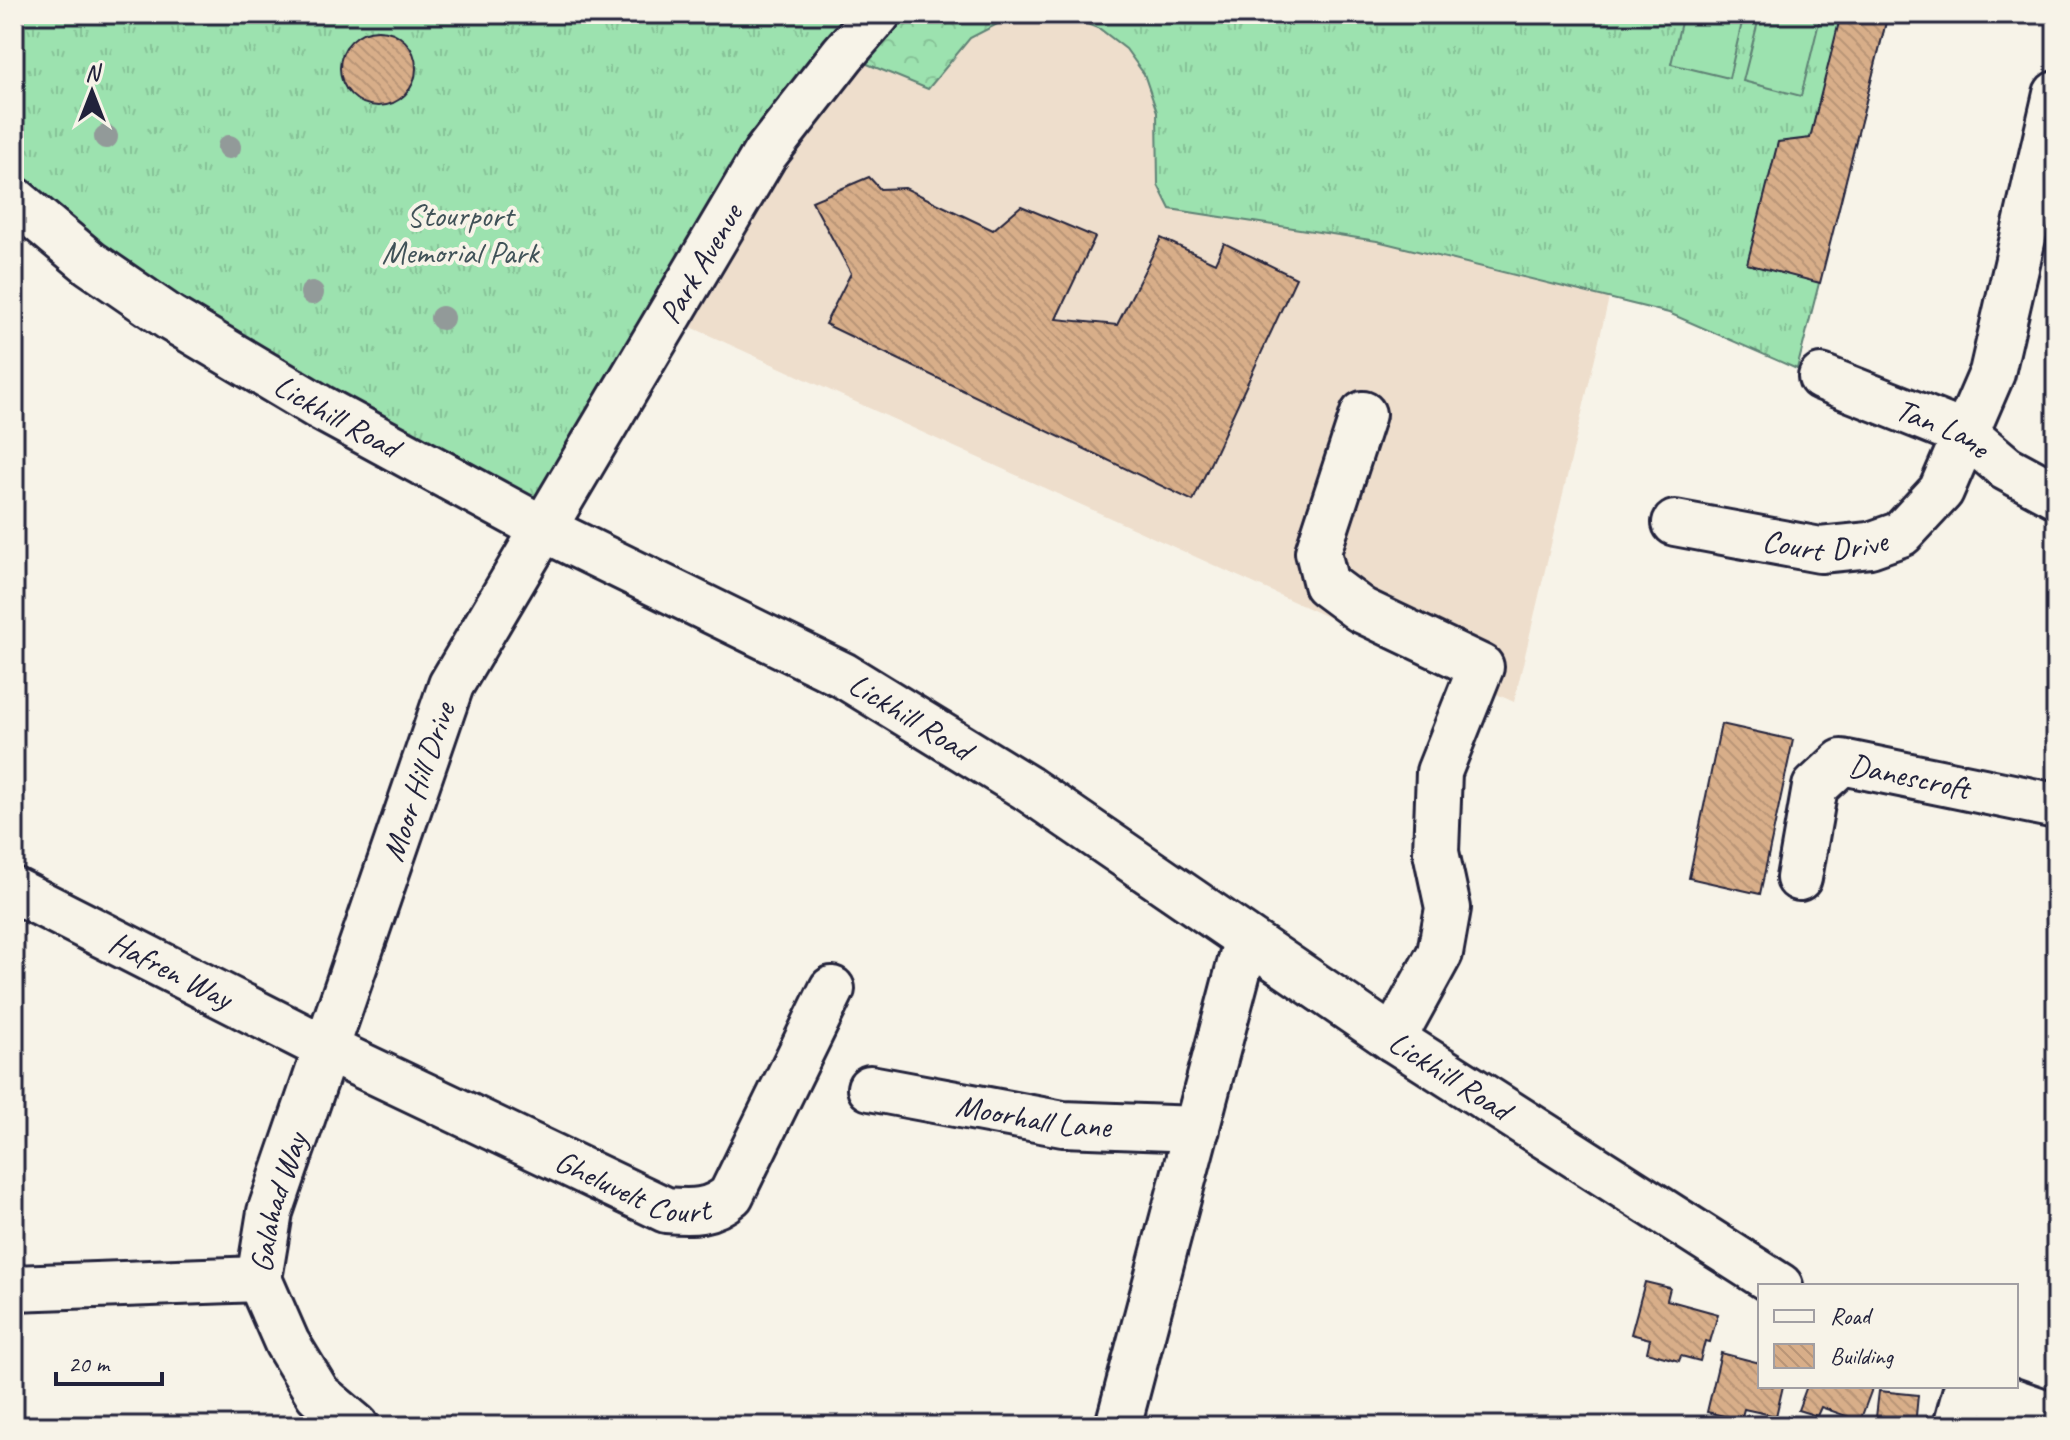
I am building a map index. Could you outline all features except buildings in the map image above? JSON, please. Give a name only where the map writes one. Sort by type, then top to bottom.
[{"type":"street","name":"Park Avenue","points":[[544,529],[667,315],[765,154],[878,14]]},
{"type":"street","name":"Court Drive","points":[[1675,523],[1820,550],[1870,545],[1901,534],[1941,491],[1992,373],[2056,94]]},
{"type":"street","name":"Lickhill Road","points":[[17,204],[90,263],[170,318],[319,407],[544,529],[843,675],[1027,788],[1393,1039],[1777,1284]]},
{"type":"street","name":"Tan Lane","points":[[1821,377],[1967,435],[2006,468],[2056,495]]},
{"type":"street","points":[[1363,414],[1318,552],[1326,584],[1361,610],[1481,667],[1439,772],[1436,852],[1448,908],[1440,953],[1393,1039]]},
{"type":"street","name":"Moor Hill Drive","points":[[327,1049],[451,685],[544,529]]},
{"type":"street","name":"Danescroft","points":[[1799,878],[1815,787],[1842,762],[2056,806]]},
{"type":"street","name":"Hafren Way","points":[[14,890],[327,1049]]},
{"type":"street","points":[[1118,1426],[1246,941]]},
{"type":"street","name":"Gheluvelt Court","points":[[327,1049],[666,1210],[696,1213],[718,1207],[731,1195],[832,989]]},
{"type":"street","name":"Galahad Way","points":[[327,1049],[270,1212],[259,1279],[287,1343],[318,1394],[356,1426]]},
{"type":"street","name":"Moorhall Lane","points":[[870,1088],[1063,1124],[1197,1129]]},
{"type":"street","points":[[14,1288],[259,1279]]},
{"type":"street","points":[[1956,1426],[1968,1388]]},
{"type":"street","points":[[1975,1388],[2056,1416]]},
{"type":"shaded area","points":[[1033,14],[1069,17],[1100,29],[1127,49],[1144,74],[1157,112],[1158,185],[1170,209],[1377,241],[1609,298],[1514,702],[667,316],[843,54],[928,88],[970,38],[1005,20]]},
{"type":"green space","name":"Stourport Memorial Park","points":[[14,14],[878,14],[544,529],[14,199]]},
{"type":"green space","points":[[878,14],[1033,14],[1005,20],[970,38],[928,89],[843,54]]},
{"type":"green space","points":[[1035,14],[1888,14],[1797,369],[1669,313],[1377,241],[1170,209],[1158,185],[1157,112],[1144,74],[1126,49],[1100,29],[1069,17]]},
{"type":"green space","points":[[1683,14],[1744,14],[1729,78],[1671,64]]},
{"type":"green space","points":[[1760,14],[1821,14],[1801,96],[1743,81]]}]
